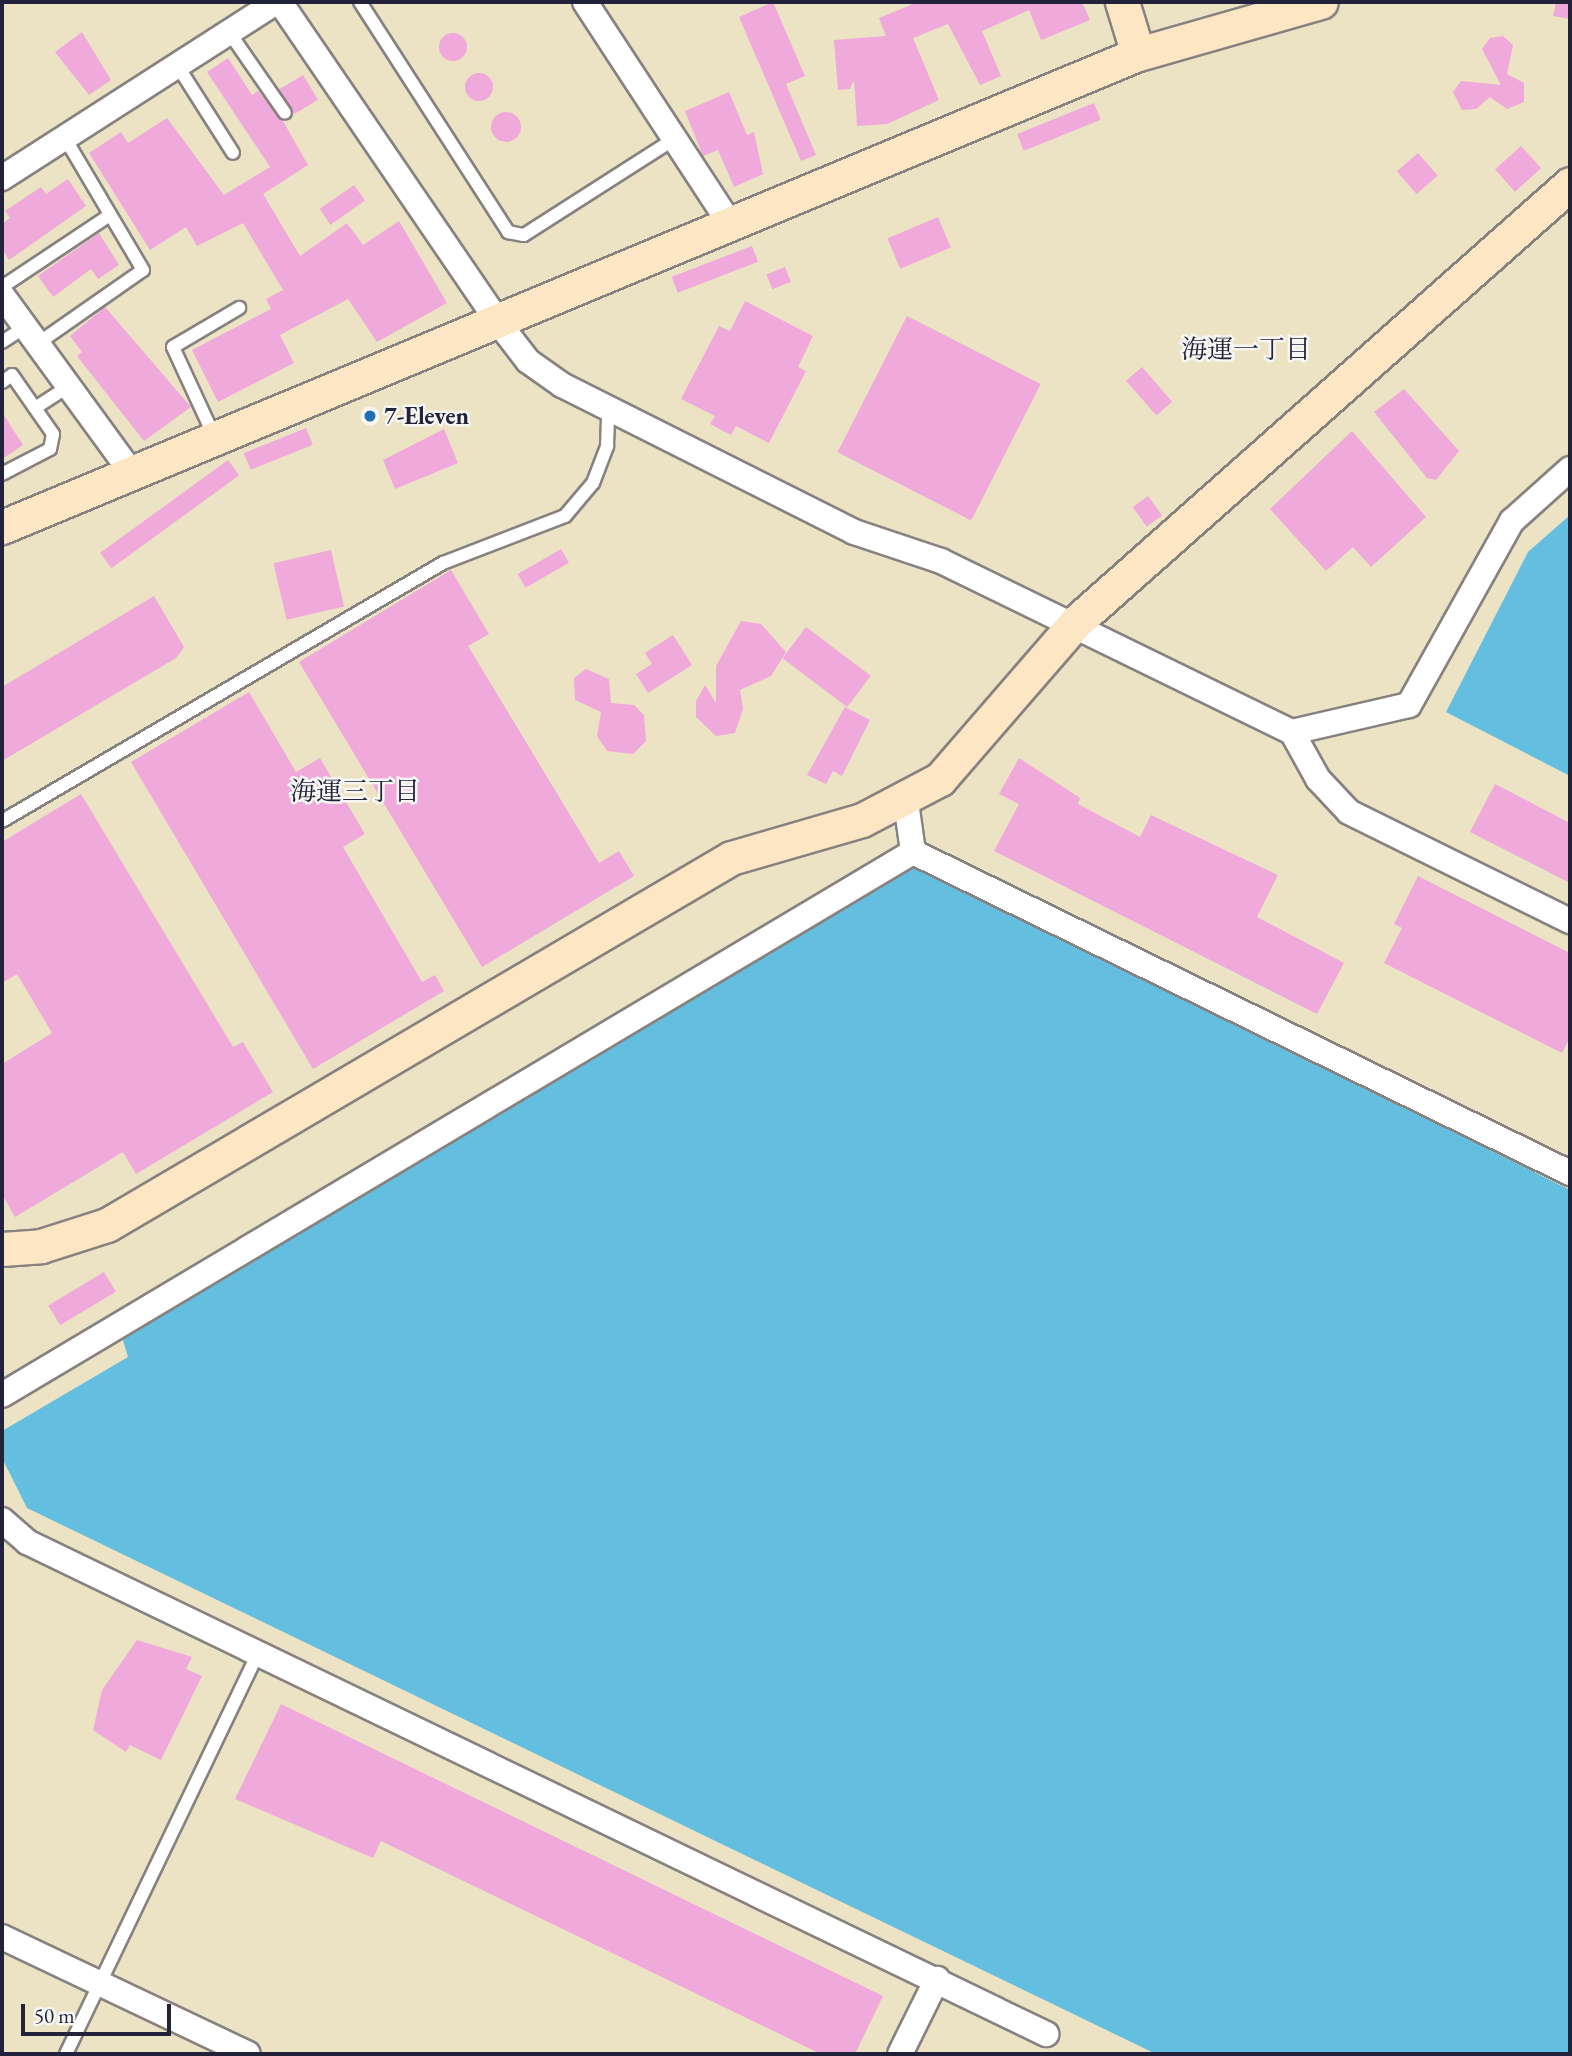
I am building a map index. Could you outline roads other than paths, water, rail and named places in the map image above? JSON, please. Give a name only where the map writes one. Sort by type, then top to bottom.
[{"type":"street","points":[[2,178],[278,2],[498,322],[528,361],[608,409],[854,532],[942,561],[1076,622],[1292,732],[1318,779],[1349,812],[1570,922]]},
{"type":"street","points":[[585,2],[729,222]]},
{"type":"street","points":[[1122,2],[1138,54]]},
{"type":"street","points":[[2,527],[498,322],[729,222],[1138,54],[1269,9],[1321,2]]},
{"type":"street","points":[[2,1249],[41,1245],[107,1225],[731,858],[906,802],[940,779],[1076,622],[1570,184]]},
{"type":"street","points":[[2,295],[132,473]]},
{"type":"street","points":[[1292,732],[1409,705],[1512,521],[1570,469]]},
{"type":"street","points":[[906,802],[913,852]]},
{"type":"street","points":[[913,852],[1570,1173]]},
{"type":"street","points":[[2,1395],[913,852]]},
{"type":"street","points":[[2,1520],[27,1542],[937,1979],[1046,2034]]},
{"type":"street","points":[[2,1937],[102,1982],[248,2054]]},
{"type":"street","points":[[900,2054],[937,1979]]},
{"type":"lane","points":[[360,2],[508,232],[524,235],[674,139]]},
{"type":"lane","points":[[229,32],[285,113]]},
{"type":"lane","points":[[177,65],[233,153]]},
{"type":"lane","points":[[2,342],[31,335],[143,270],[65,138]]},
{"type":"lane","points":[[2,288],[110,215]]},
{"type":"lane","points":[[215,438],[173,347],[239,308]]},
{"type":"lane","points":[[2,382],[12,375],[52,434],[50,449],[2,474]]},
{"type":"lane","points":[[35,408],[69,386]]},
{"type":"lane","points":[[2,821],[443,564],[565,516],[593,483],[607,446],[608,409]]},
{"type":"lane","points":[[66,2054],[258,1653]]},
{"type":"water","points":[[1570,515],[1570,776],[1446,712],[1528,552]]},
{"type":"water","points":[[914,863],[1570,1190],[1570,2054],[1156,2054],[27,1508],[2,1458],[2,1431],[128,1357],[122,1337]]},
{"type":"place","name":"7-Eleven","points":[[370,416]]},
{"type":"district","name":"海運一丁目","points":[[1246,350]]},
{"type":"district","name":"海運三丁目","points":[[355,792]]}]
